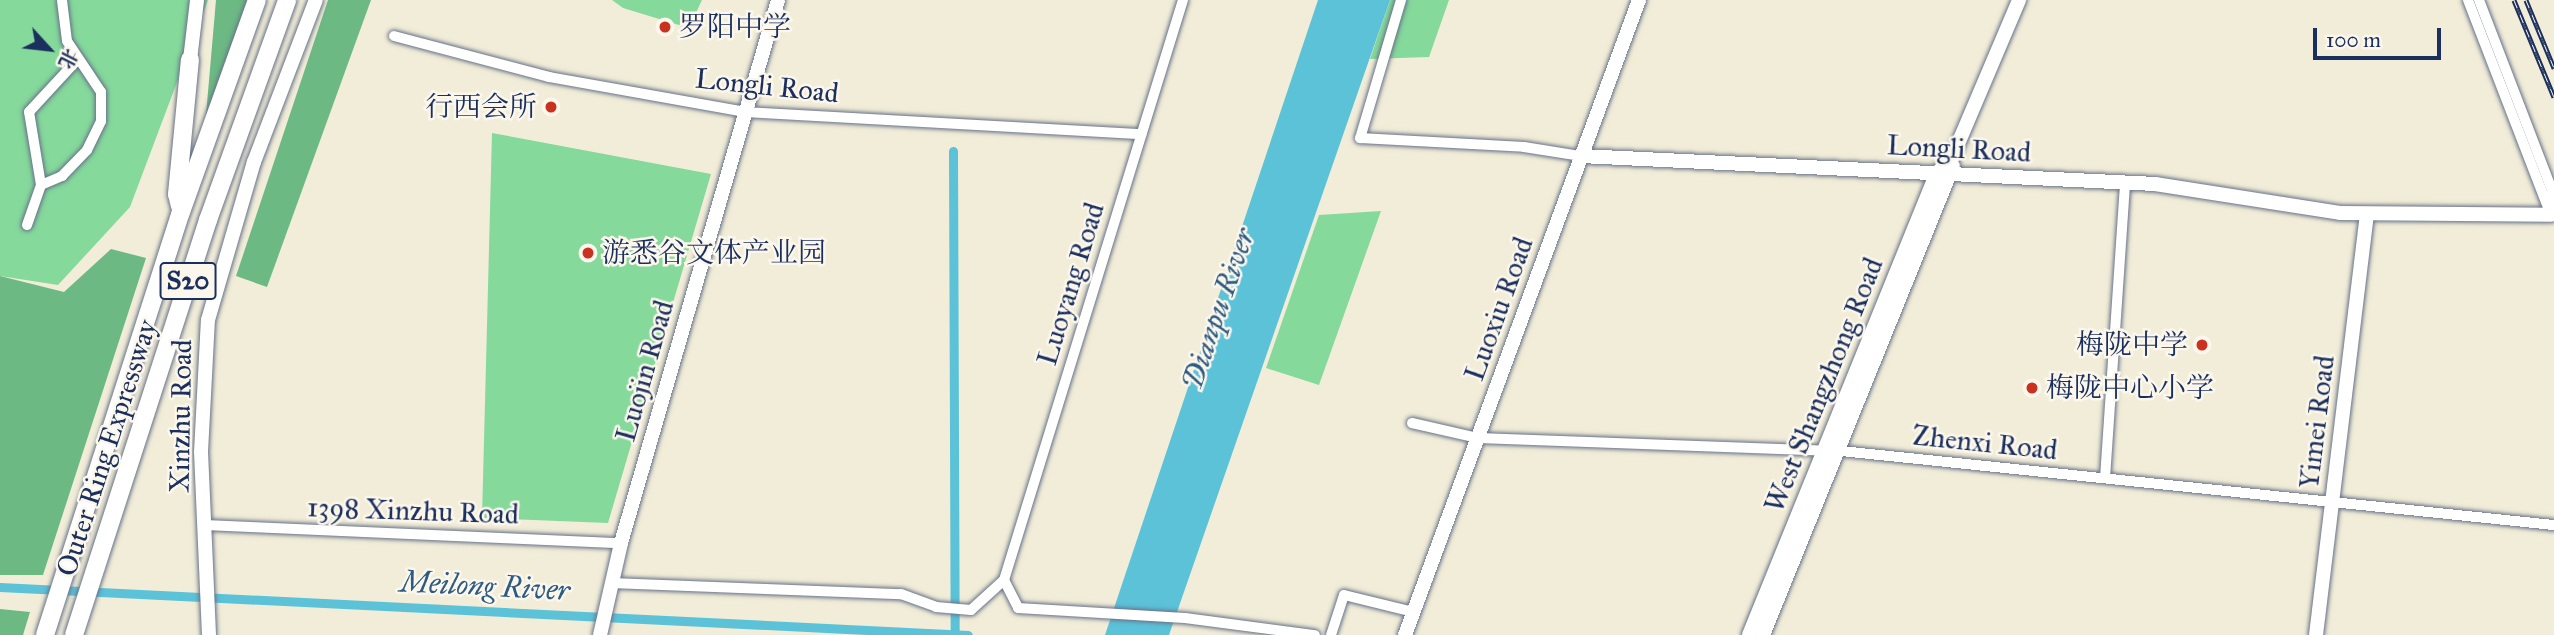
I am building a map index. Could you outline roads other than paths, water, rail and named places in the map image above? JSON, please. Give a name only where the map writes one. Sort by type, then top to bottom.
[{"type":"highway","name":"Outer Ring Expressway","points":[[45,635],[181,212],[257,0]]},
{"type":"highway","name":"Outer Ring Expressway","points":[[75,635],[208,220],[287,0]]},
{"type":"highway","points":[[181,212],[177,194],[190,60]]},
{"type":"street","points":[[41,185],[62,176],[88,150],[101,121],[101,92],[76,61],[67,41],[62,0]]},
{"type":"street","points":[[190,60],[197,0]]},
{"type":"street","name":"Xinzhu Road","points":[[209,635],[204,525],[204,349],[214,289],[254,162],[316,0]]},
{"type":"street","name":"Luojin Road","points":[[600,634],[621,543],[778,0]]},
{"type":"street","name":"Luoyang Road","points":[[1004,580],[1183,0]]},
{"type":"street","name":"Longli Road","points":[[1401,0],[1358,133],[1364,139],[1524,147],[1581,156],[1937,173]]},
{"type":"street","name":"Luoxiu Road","points":[[1405,635],[1639,0]]},
{"type":"street","name":"West Shangzhong Road","points":[[1749,635],[1833,450],[2019,0]]},
{"type":"street","points":[[2468,0],[2551,215]]},
{"type":"street","points":[[2479,0],[2552,190],[2551,215]]},
{"type":"street","name":"Longli Road","points":[[394,36],[550,76],[745,112],[1141,134]]},
{"type":"street","points":[[27,225],[41,185],[29,112],[76,61]]},
{"type":"street","name":"Longli Road","points":[[1953,165],[2189,188],[2291,209],[2367,214],[2551,215]]},
{"type":"street","name":"West Shangzhong Road","points":[[1763,635],[1937,173],[1953,165]]},
{"type":"street","points":[[2105,478],[2125,182]]},
{"type":"street","name":"Yimei Road","points":[[2316,635],[2367,214]]},
{"type":"street","name":"Zhenxi Road","points":[[1412,423],[1478,438],[1833,450],[2554,525]]},
{"type":"street","name":"1398 Xinzhu Road","points":[[204,525],[621,543]]},
{"type":"street","points":[[611,583],[901,594],[937,607],[971,610],[1004,580],[1018,608],[1175,617],[1315,635]]},
{"type":"street","points":[[1331,635],[1344,595],[1413,612]]},
{"type":"water","name":"Dianpu River","points":[[1318,0],[1390,0],[1169,635],[1105,635]]},
{"type":"waterway","points":[[953,151],[955,631]]},
{"type":"waterway","name":"Meilong River","points":[[0,587],[968,635]]},
{"type":"railway","points":[[2514,0],[2554,97]]},
{"type":"railway","points":[[2526,0],[2554,68]]},
{"type":"place","name":"罗阳中学","points":[[665,27]]},
{"type":"place","name":"行西会所","points":[[551,107]]},
{"type":"place","name":"游悉谷文体产业园","points":[[588,253]]},
{"type":"place","name":"梅陇中学","points":[[2202,345]]},
{"type":"place","name":"梅陇中心小学","points":[[2032,388]]}]
